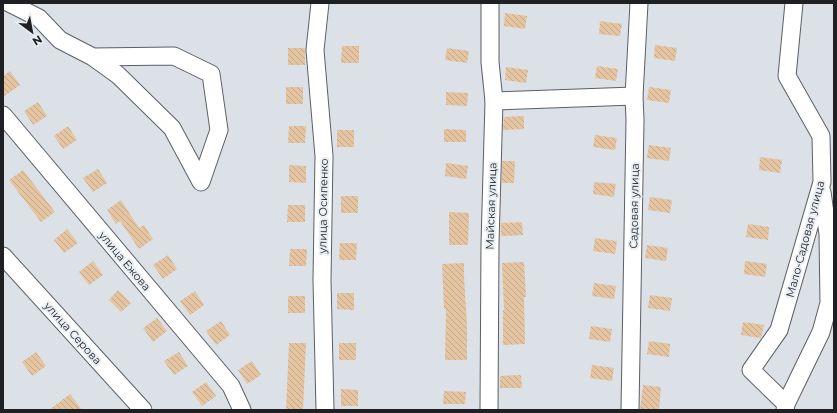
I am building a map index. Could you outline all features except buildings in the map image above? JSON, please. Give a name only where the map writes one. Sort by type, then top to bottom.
[{"type":"street","points":[[8,3],[39,18],[60,40],[93,57],[118,75],[172,128],[201,182],[219,130],[211,74],[174,56],[93,57]]},
{"type":"street","name":"улица Осипенко","points":[[320,3],[315,50],[324,156],[322,280],[325,410]]},
{"type":"street","name":"Майская улица","points":[[489,410],[490,244],[494,101],[490,62],[490,3]]},
{"type":"street","name":"Садовая улица","points":[[630,410],[635,120],[634,96],[640,3]]},
{"type":"street","name":"Мало-Садовая улица","points":[[786,407],[751,370],[779,330],[822,182],[821,136],[787,76],[794,3]]},
{"type":"street","points":[[494,101],[634,96]]},
{"type":"street","name":"улица Ежова","points":[[3,115],[231,386],[242,410]]},
{"type":"street","points":[[786,407],[821,332],[829,303],[831,232],[823,201],[822,182]]},
{"type":"street","name":"улица Серова","points":[[3,256],[143,410]]}]
